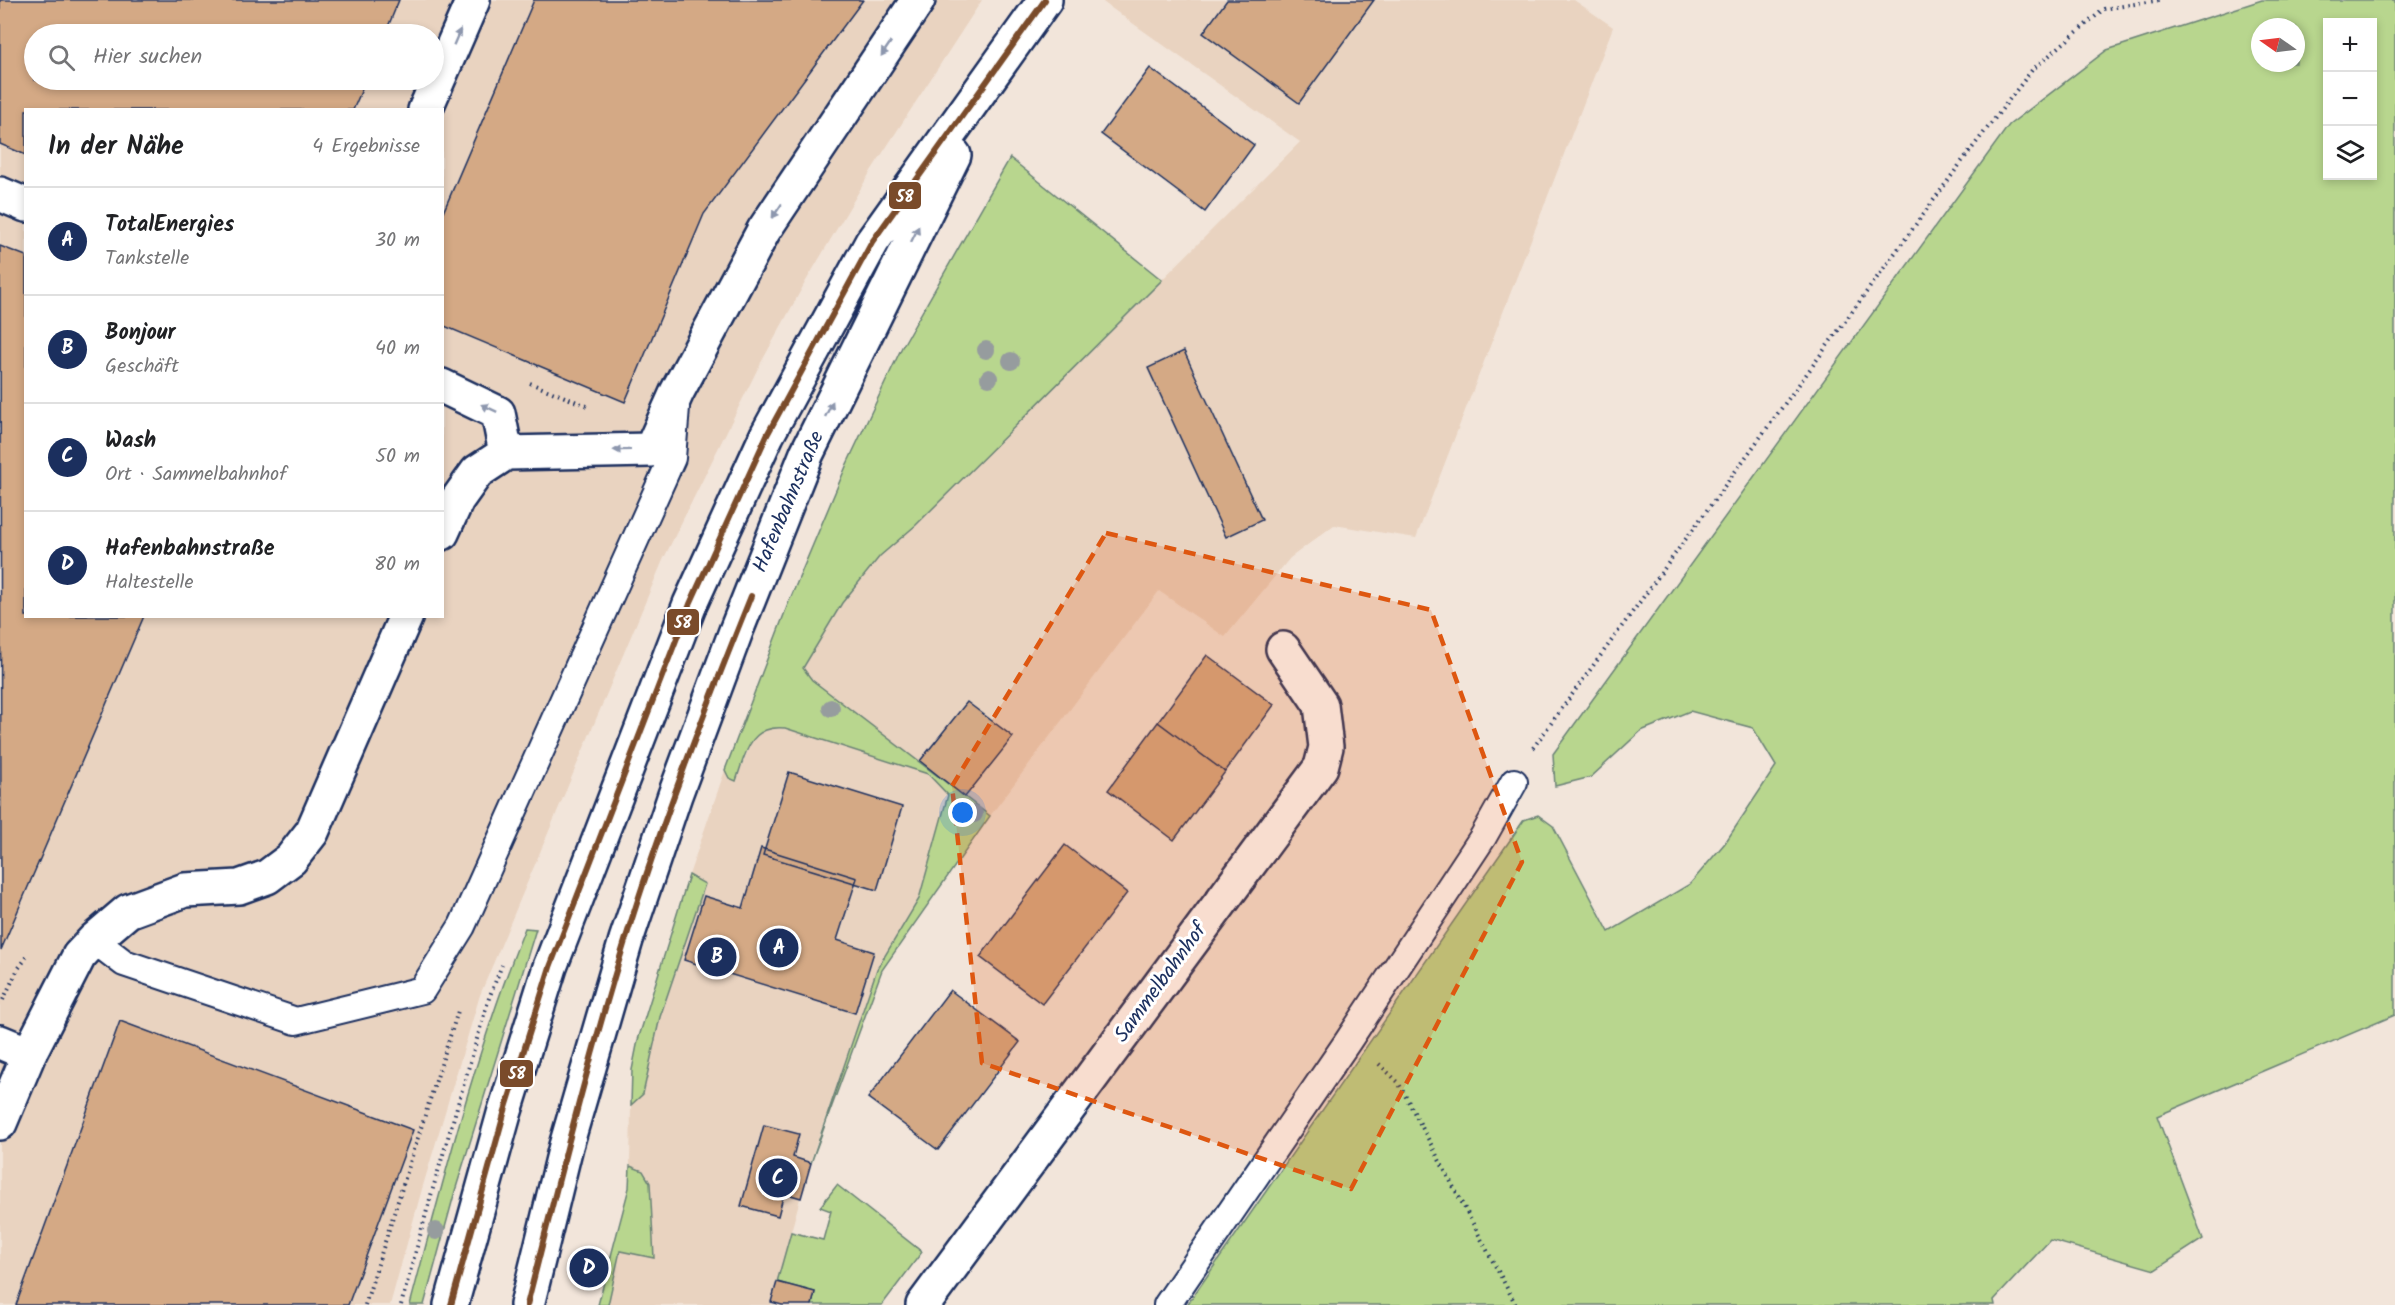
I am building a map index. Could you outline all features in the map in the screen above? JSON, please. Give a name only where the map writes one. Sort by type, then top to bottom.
[{"type":"main road","points":[[444,66],[473,0]]},
{"type":"main road","points":[[444,529],[457,500],[477,472],[506,453],[651,450],[677,392],[764,230],[918,0]]},
{"type":"main road","name":"Hafenbahnstraße","points":[[451,1305],[504,1113],[550,967],[690,604],[767,435],[872,242],[1045,0]]},
{"type":"main road","name":"Hafenbahnstraße","points":[[527,1305],[566,1146],[626,940],[675,795],[736,631],[807,453],[999,64]]},
{"type":"main road","points":[[426,108],[434,90]]},
{"type":"main road","points":[[0,194],[24,204]]},
{"type":"main road","points":[[444,387],[498,413],[506,453]]},
{"type":"main road","points":[[0,1124],[15,1048],[79,956],[94,940],[128,911],[185,890],[238,887],[267,877],[291,859],[312,832],[405,618]]},
{"type":"main road","name":"Sammelbahnhof","points":[[923,1305],[1320,767],[1326,747],[1322,705],[1283,649]]},
{"type":"lane","points":[[94,940],[124,963],[296,1021],[422,990],[462,926],[672,458],[677,392]]},
{"type":"lane","points":[[1167,1305],[1348,1041],[1483,837],[1514,782]]},
{"type":"path","points":[[1514,782],[1542,735],[1963,160],[2032,70],[2104,9],[2160,0]]},
{"type":"path","points":[[0,1006],[18,969],[30,952]]},
{"type":"path","points":[[1348,1041],[1364,1050],[1398,1082],[1516,1305]]},
{"type":"highlighted area","points":[[1106,533],[1431,610],[1522,862],[1351,1189],[982,1063],[952,786]]},
{"type":"shaded area","points":[[0,0],[982,0],[871,171],[806,281],[757,370],[663,560],[480,995],[390,1305],[0,1305]]},
{"type":"shaded area","points":[[1104,0],[1574,0],[1613,27],[1416,538],[1334,525],[1290,558],[1225,637],[1159,591],[990,816],[812,680],[803,668],[842,603],[880,556],[916,525],[1300,142],[1107,5],[1103,2]]},
{"type":"shaded area","points":[[774,727],[785,728],[928,774],[948,795],[919,899],[877,969],[810,1162],[771,1305],[608,1305],[620,1251],[654,1257],[643,1171],[630,1166],[631,1105],[643,1094],[660,1017],[705,885],[689,875],[725,770],[729,778],[736,780],[752,740],[761,731]]},
{"type":"green space","points":[[2262,0],[2395,0],[2395,1015],[2157,1116],[2203,1239],[2155,1270],[2050,1240],[1994,1300],[1995,1305],[1187,1305],[1524,820],[1538,815],[1553,826],[1609,932],[1690,884],[1725,843],[1776,766],[1753,728],[1690,711],[1641,731],[1591,777],[1555,786],[1553,754],[2009,125],[2107,50]]},
{"type":"green space","points":[[1010,158],[1162,280],[916,525],[880,556],[842,603],[803,668],[812,680],[990,816],[882,970],[811,1163],[877,969],[919,899],[948,795],[928,774],[785,728],[773,728],[756,736],[746,751],[736,781],[729,778],[725,770],[788,604],[847,464],[902,347]]},
{"type":"green space","points":[[689,875],[705,884],[660,1017],[643,1094],[631,1105],[632,1070],[638,1040]]},
{"type":"green space","points":[[525,928],[536,929],[455,1191],[424,1305],[410,1305],[476,1067]]},
{"type":"green space","points":[[630,1166],[643,1171],[650,1183],[654,1258],[620,1251],[608,1305],[598,1305],[629,1188]]},
{"type":"green space","points":[[837,1185],[922,1252],[882,1305],[812,1305],[815,1292],[777,1282],[791,1232],[823,1240],[831,1211],[820,1207]]},
{"type":"building","points":[[0,0],[399,0],[389,24],[24,24],[24,90],[362,90],[354,108],[24,108],[24,154],[0,144]]},
{"type":"building","points":[[534,0],[863,0],[704,214],[625,402],[444,326],[444,210]]},
{"type":"building","points":[[1227,0],[1374,0],[1299,103],[1203,33]]},
{"type":"building","points":[[1150,68],[1254,145],[1205,212],[1101,134]]},
{"type":"building","points":[[0,246],[24,255],[24,618],[143,618],[1,950]]},
{"type":"building","points":[[1184,351],[1262,520],[1226,537],[1148,368]]},
{"type":"building","points":[[1207,655],[1274,705],[1225,772],[1158,722]]},
{"type":"building","points":[[967,702],[1013,737],[965,797],[920,761]]},
{"type":"building","points":[[1158,722],[1225,772],[1174,840],[1108,790]]},
{"type":"building","points":[[789,772],[902,807],[877,890],[763,855]]},
{"type":"building","points":[[1065,845],[1127,893],[1042,1004],[980,957]]},
{"type":"building","points":[[761,848],[857,878],[837,940],[874,952],[855,1013],[684,960],[704,896],[743,908]]},
{"type":"building","points":[[950,990],[1020,1042],[938,1150],[868,1098]]},
{"type":"building","points":[[120,1021],[413,1130],[348,1305],[16,1305]]},
{"type":"building","points":[[764,1125],[799,1134],[793,1157],[811,1163],[801,1198],[784,1193],[778,1216],[741,1206]]},
{"type":"building","points":[[777,1282],[815,1292],[812,1305],[782,1305],[771,1302]]},
{"type":"transit line","name":"58","points":[[451,1305],[504,1114],[550,967],[690,604],[767,435],[872,242],[1045,0]]},
{"type":"transit line","name":"58","points":[[527,1305],[586,1077],[625,941],[684,767],[751,596]]},
{"type":"place","name":"TotalEnergies","points":[[779,948]]},
{"type":"place","name":"Bonjour","points":[[717,957]]},
{"type":"place","name":"Wash","points":[[778,1178]]},
{"type":"place","name":"Hafenbahnstraße","points":[[589,1268]]}]
